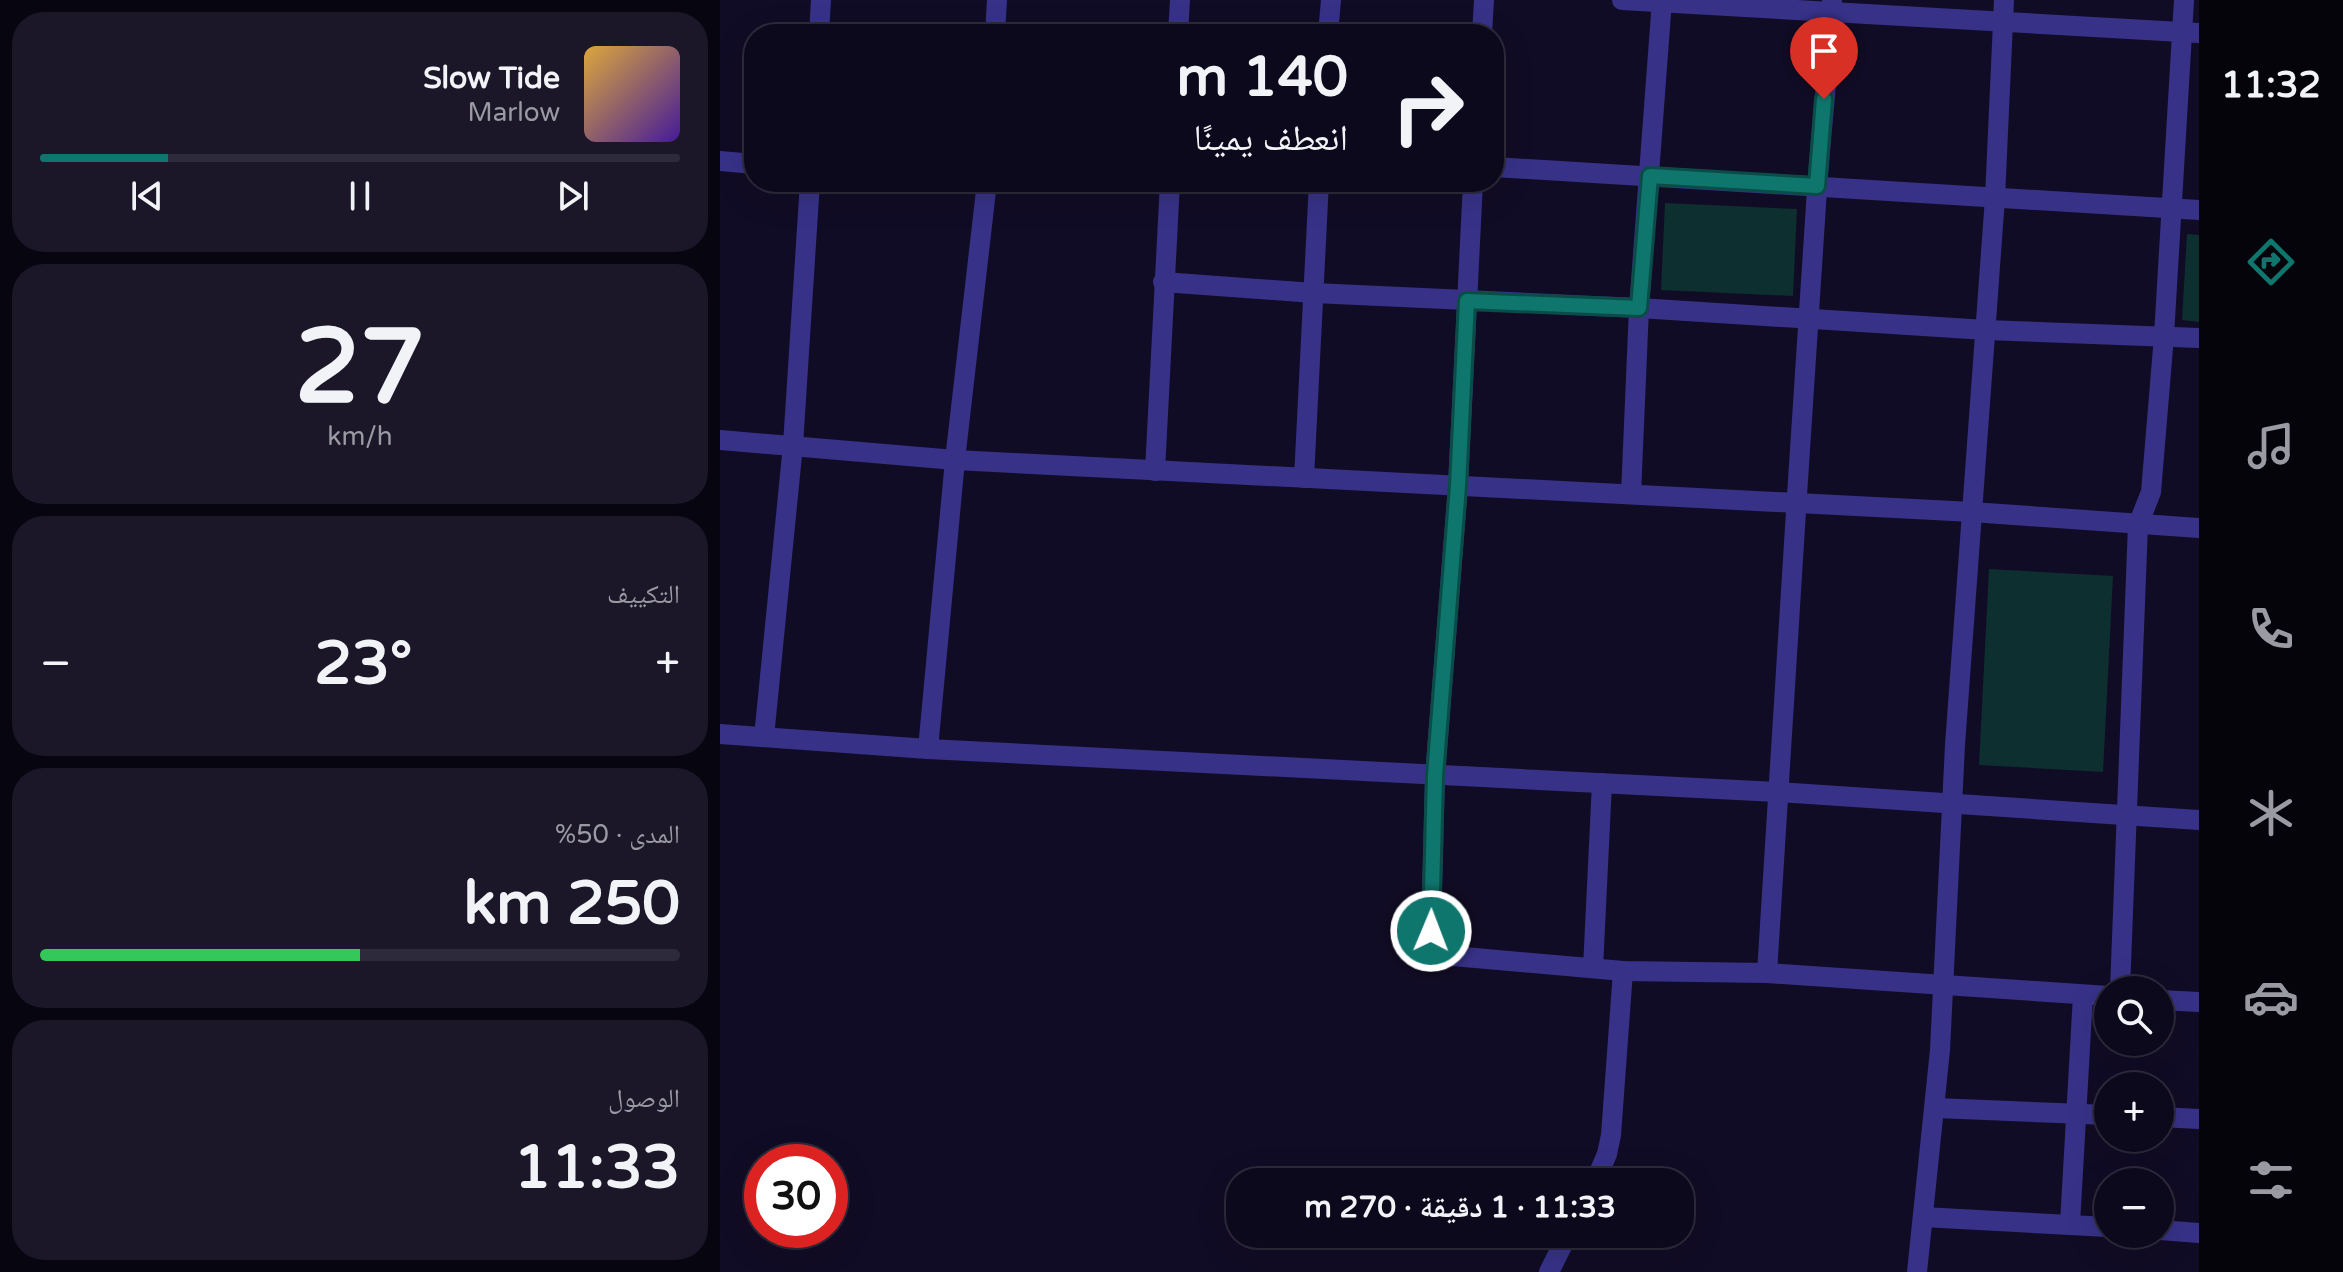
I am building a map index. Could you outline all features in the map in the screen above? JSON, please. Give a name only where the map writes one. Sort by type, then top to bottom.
[{"type":"street","points":[[820,24],[821,0]]},
{"type":"street","points":[[996,24],[997,0]]},
{"type":"street","points":[[1179,24],[1180,0]]},
{"type":"street","points":[[1329,24],[1331,0]]},
{"type":"street","points":[[1483,24],[1484,0]]},
{"type":"street","points":[[1622,0],[1832,6],[2003,23],[2191,33]]},
{"type":"street","points":[[1917,1272],[1936,1108],[1952,803],[1995,198],[2004,0]]},
{"type":"street","points":[[2121,976],[2138,525],[2151,492],[2172,209],[2191,33],[2184,0]]},
{"type":"street","points":[[1631,494],[1639,308],[1662,1]]},
{"type":"street","points":[[1767,973],[1817,186],[1832,6]]},
{"type":"street","points":[[720,161],[744,163]]},
{"type":"street","points":[[1504,168],[2199,210]]},
{"type":"street","points":[[764,737],[793,445],[809,192]]},
{"type":"street","points":[[928,749],[955,460],[986,192]]},
{"type":"street","points":[[1155,471],[1169,192]]},
{"type":"street","points":[[1304,478],[1319,192]]},
{"type":"street","points":[[1472,192],[1458,486],[1435,776],[1431,931],[1439,943],[1453,956],[1623,971],[1767,973],[2094,995]]},
{"type":"street","points":[[1163,282],[1986,330],[2199,338]]},
{"type":"street","points":[[720,440],[955,460],[1972,512],[2199,528]]},
{"type":"street","points":[[720,734],[928,749],[1777,792],[2199,820]]},
{"type":"street","points":[[1593,968],[1602,783]]},
{"type":"street","points":[[1601,1168],[1611,1135],[1623,971]]},
{"type":"street","points":[[2070,1224],[2083,995]]},
{"type":"street","points":[[2174,1001],[2199,1002]]},
{"type":"street","points":[[1936,1108],[2094,1114]]},
{"type":"street","points":[[2174,1118],[2199,1119]]},
{"type":"street","points":[[1923,1217],[2094,1226]]},
{"type":"street","points":[[2174,1231],[2199,1233]]},
{"type":"street","points":[[1549,1272],[1561,1248]]},
{"type":"green space","points":[[1665,203],[1797,209],[1793,296],[1661,290]]},
{"type":"green space","points":[[2187,234],[2199,235],[2199,322],[2182,320]]},
{"type":"green space","points":[[1989,569],[2113,576],[2103,772],[1979,765]]},
{"type":"route","points":[[1431,931],[1435,776],[1458,486],[1467,301],[1639,308],[1650,176],[1817,186],[1824,99]]}]
